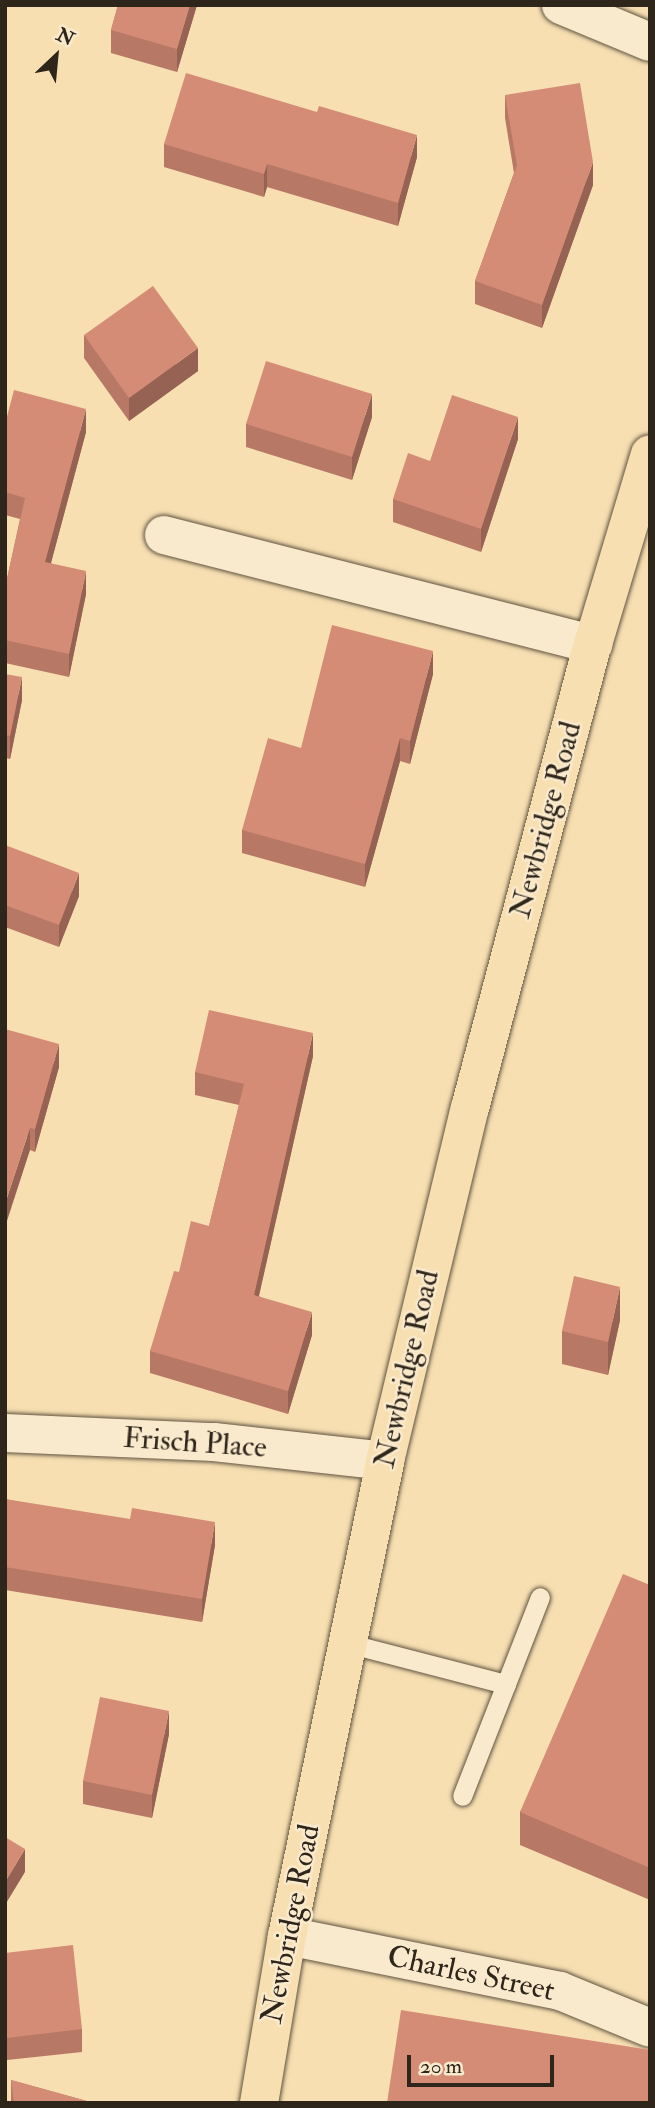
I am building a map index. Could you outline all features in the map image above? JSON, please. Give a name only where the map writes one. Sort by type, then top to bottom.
[{"type":"main road","name":"Newbridge Road","points":[[259,2103],[287,1936],[385,1461],[470,1108],[593,644],[650,454]]},
{"type":"street","points":[[561,5],[650,42]]},
{"type":"street","points":[[164,535],[593,644]]},
{"type":"street","name":"Frisch Place","points":[[5,1433],[214,1441],[385,1461]]},
{"type":"street","name":"Charles Street","points":[[287,1936],[561,1991],[650,2028]]},
{"type":"lane","points":[[462,1796],[540,1597]]},
{"type":"lane","points":[[347,1643],[506,1684]]},
{"type":"building","points":[[118,5],[190,5],[177,49],[111,30]]},
{"type":"building","points":[[186,73],[317,112],[319,106],[417,135],[398,203],[267,164],[264,174],[164,144]]},
{"type":"building","points":[[580,83],[593,162],[542,305],[475,281],[517,165],[505,95]]},
{"type":"building","points":[[153,286],[198,348],[129,398],[84,335]]},
{"type":"building","points":[[266,361],[372,394],[352,457],[246,424]]},
{"type":"building","points":[[14,390],[86,409],[45,562],[86,571],[69,654],[5,640],[5,588],[25,498],[5,492],[5,424]]},
{"type":"building","points":[[452,395],[518,417],[481,529],[393,499],[408,453],[430,461]]},
{"type":"building","points":[[332,625],[433,651],[410,741],[400,738],[365,864],[242,830],[268,738],[301,748]]},
{"type":"building","points":[[5,674],[22,677],[10,736],[5,735]]},
{"type":"building","points":[[5,845],[79,873],[59,925],[5,905]]},
{"type":"building","points":[[209,1010],[313,1033],[254,1295],[312,1312],[288,1391],[150,1351],[174,1271],[179,1272],[191,1221],[209,1226],[244,1084],[195,1072]]},
{"type":"building","points":[[5,1029],[59,1044],[35,1129],[30,1128],[5,1204]]},
{"type":"building","points":[[574,1276],[620,1287],[608,1342],[562,1331]]},
{"type":"building","points":[[5,1499],[130,1519],[132,1508],[215,1522],[202,1599],[5,1567]]},
{"type":"building","points":[[623,1574],[650,1585],[650,1868],[520,1812]]},
{"type":"building","points":[[100,1697],[169,1711],[152,1795],[83,1781]]},
{"type":"building","points":[[5,1837],[25,1849],[5,1882]]},
{"type":"building","points":[[73,1945],[82,2029],[7,2038],[5,1953]]},
{"type":"building","points":[[401,2010],[650,2050],[650,2103],[387,2103]]},
{"type":"building","points":[[11,2080],[94,2103],[14,2103]]}]
